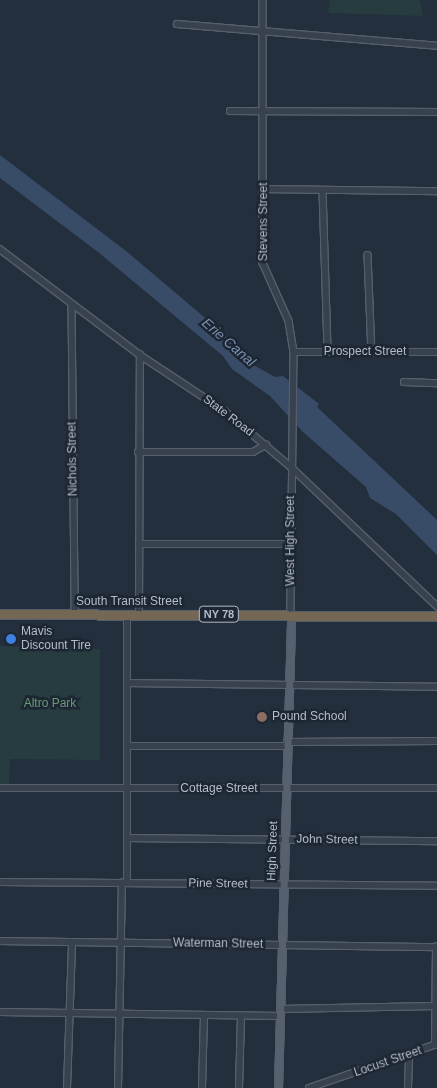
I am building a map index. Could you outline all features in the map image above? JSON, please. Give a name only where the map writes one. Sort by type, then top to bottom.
[{"type":"highway","name":"South Transit Street","points":[[0,614],[437,616]]},
{"type":"main road","name":"High Street","points":[[278,1088],[282,884],[291,614]]},
{"type":"street","name":"Stevens Street","points":[[263,0],[263,262],[289,321],[294,352],[292,467]]},
{"type":"street","points":[[178,24],[263,33],[437,46]]},
{"type":"street","points":[[230,111],[437,112]]},
{"type":"street","points":[[263,189],[437,191]]},
{"type":"street","points":[[323,190],[328,352]]},
{"type":"street","name":"State Road","points":[[0,249],[140,355],[225,411],[292,467],[437,606]]},
{"type":"street","points":[[368,255],[372,353]]},
{"type":"street","name":"Nichols Street","points":[[72,304],[75,615]]},
{"type":"street","name":"Prospect Street","points":[[294,352],[437,352]]},
{"type":"street","points":[[139,615],[138,452],[140,355]]},
{"type":"street","points":[[404,382],[437,383]]},
{"type":"street","points":[[138,452],[253,452],[266,445]]},
{"type":"street","name":"West High Street","points":[[291,614],[292,467]]},
{"type":"street","points":[[139,544],[291,544]]},
{"type":"street","points":[[118,1088],[121,943],[127,838],[127,615]]},
{"type":"street","points":[[128,683],[289,683],[437,687]]},
{"type":"street","points":[[128,746],[437,741]]},
{"type":"street","name":"Cottage Street","points":[[0,788],[437,788]]},
{"type":"street","name":"John Street","points":[[127,838],[437,842]]},
{"type":"street","name":"Pine Street","points":[[0,882],[437,886]]},
{"type":"street","name":"Waterman Street","points":[[0,941],[437,947]]},
{"type":"street","points":[[68,1088],[72,943]]},
{"type":"street","points":[[436,1045],[437,947]]},
{"type":"street","points":[[0,1012],[241,1016],[435,1006]]},
{"type":"street","points":[[202,1088],[204,1016]]},
{"type":"street","points":[[238,1088],[241,1016]]},
{"type":"street","name":"Locust Street","points":[[310,1088],[409,1056],[436,1045]]},
{"type":"street","points":[[408,1088],[409,1056]]},
{"type":"green space","points":[[330,0],[420,0],[423,16],[328,13]]},
{"type":"green space","name":"Altro Park","points":[[0,646],[100,649],[100,760],[10,759],[9,784],[0,784]]},
{"type":"water","name":"Erie Canal","points":[[0,155],[126,251],[223,333],[248,362],[275,377],[283,376],[319,404],[317,407],[437,520],[437,555],[396,514],[370,498],[366,487],[303,432],[270,396],[232,369],[223,356],[98,252],[0,178]]},
{"type":"place","name":"Mavis Discount Tire","points":[[11,639]]},
{"type":"place","name":"Pound School","points":[[262,717]]}]
